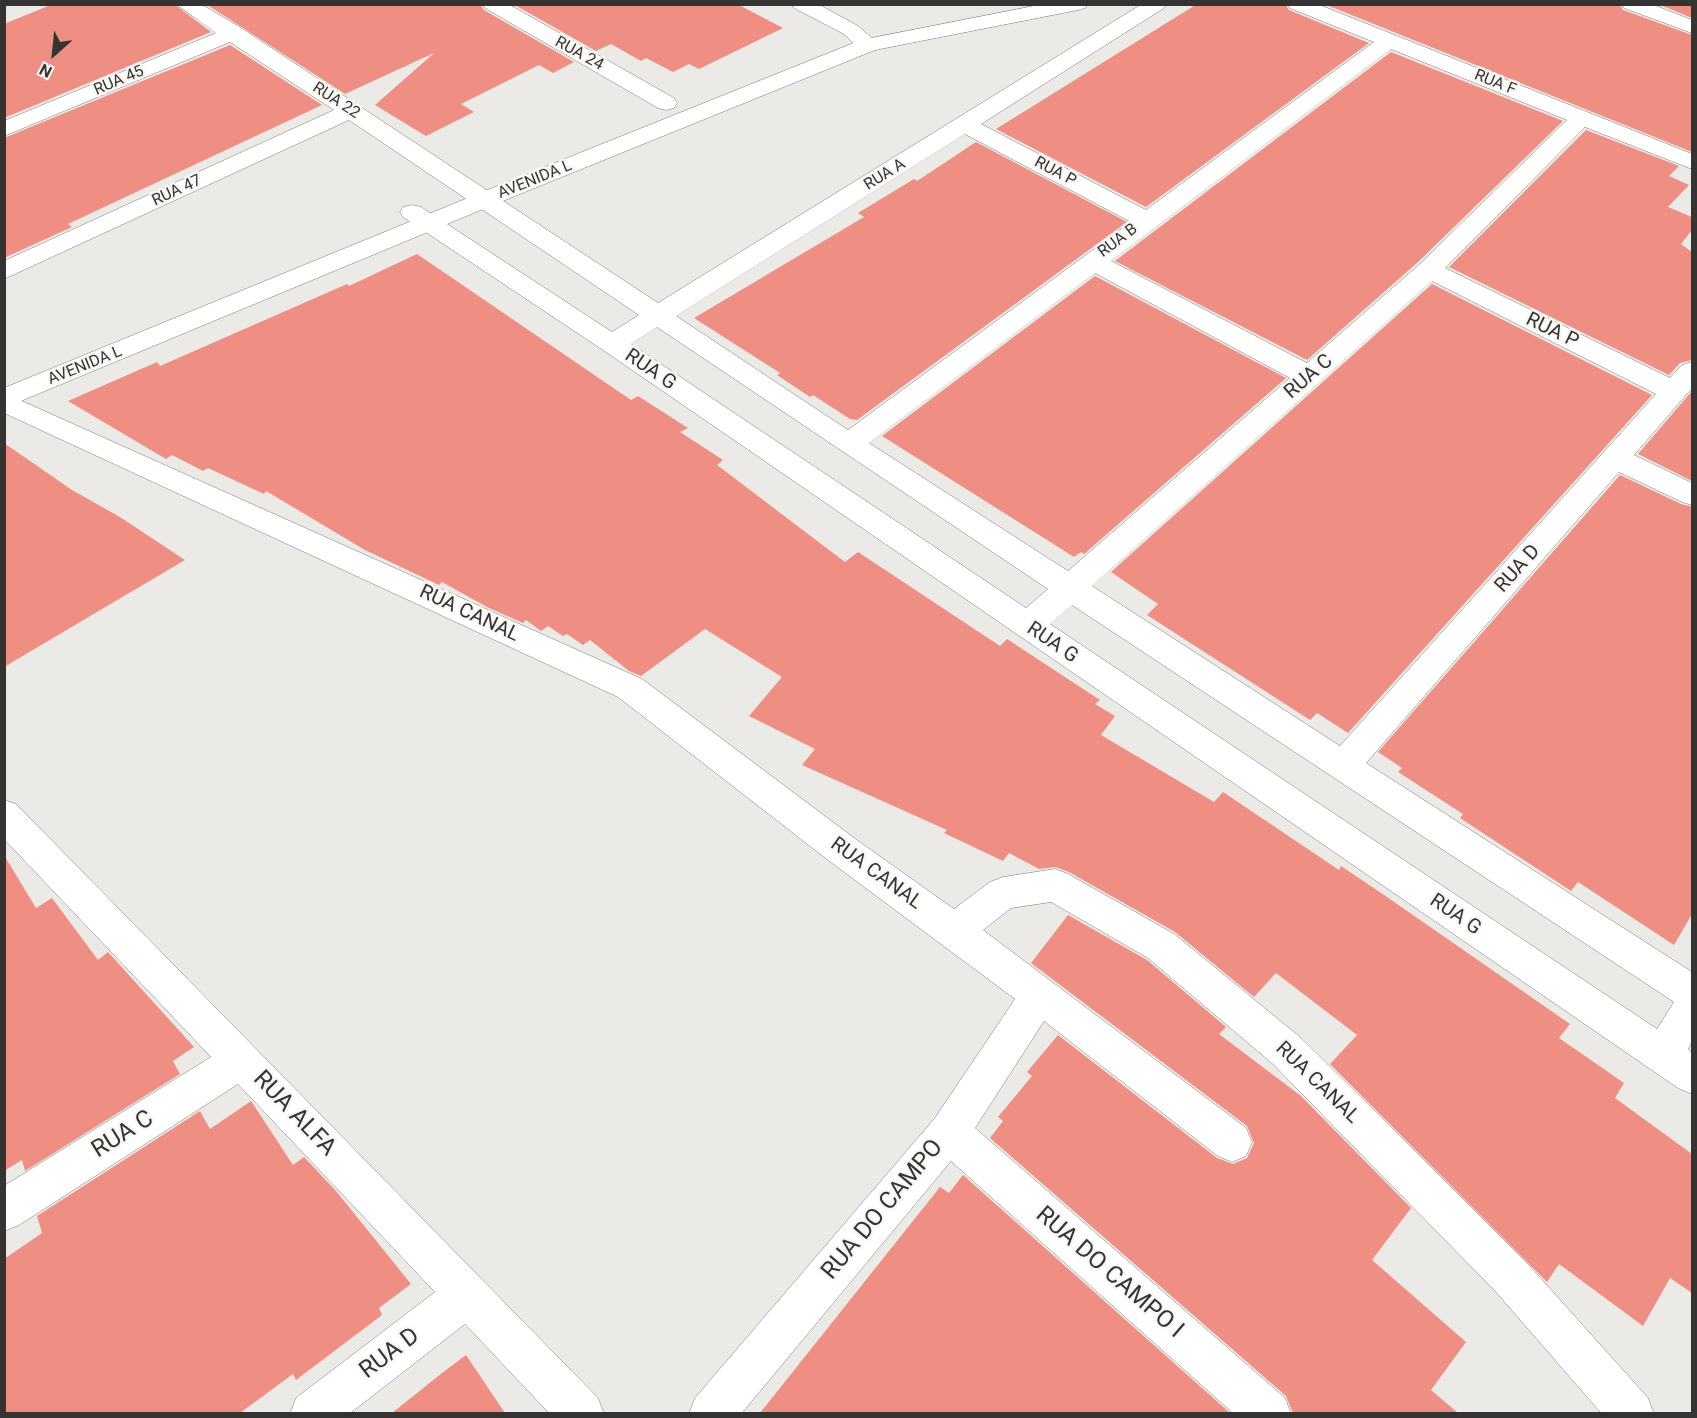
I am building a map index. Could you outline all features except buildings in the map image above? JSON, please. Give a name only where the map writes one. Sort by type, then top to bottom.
[{"type":"street","name":"RUA 22","points":[[186,4],[477,194]]},
{"type":"street","name":"RUA 24","points":[[492,4],[666,103]]},
{"type":"street","points":[[801,4],[843,20],[869,45]]},
{"type":"street","name":"AVENIDA L","points":[[4,400],[477,194],[843,20],[968,4]]},
{"type":"street","name":"AVENIDA L","points":[[477,194],[869,45],[1078,4]]},
{"type":"street","name":"RUA A","points":[[612,344],[1157,4]]},
{"type":"street","name":"RUA F","points":[[1297,4],[1692,162]]},
{"type":"street","points":[[1631,4],[1692,27]]},
{"type":"street","name":"RUA 45","points":[[4,129],[233,33]]},
{"type":"street","name":"RUA B","points":[[849,444],[1146,220],[1389,41]]},
{"type":"street","name":"RUA 47","points":[[4,271],[350,111]]},
{"type":"street","name":"RUA C","points":[[1026,626],[1429,270],[1582,118]]},
{"type":"street","name":"RUA P","points":[[965,125],[1146,220]]},
{"type":"street","points":[[477,194],[849,444],[1692,993]]},
{"type":"street","name":"AVENIDA L","points":[[4,375],[422,218]]},
{"type":"street","name":"RUA G","points":[[422,218],[1678,1065]]},
{"type":"street","points":[[1092,261],[1309,376]]},
{"type":"street","name":"RUA P","points":[[1429,270],[1684,381]]},
{"type":"street","name":"RUA D","points":[[1342,767],[1684,381]]},
{"type":"street","name":"RUA CANAL","points":[[4,400],[630,688],[841,849],[954,930],[1003,893],[1055,885],[1161,946],[1287,1051],[1511,1277],[1632,1413]]},
{"type":"street","points":[[1616,458],[1692,495]]},
{"type":"street","name":"RUA ALFA","points":[[6,818],[582,1413]]},
{"type":"street","points":[[954,930],[1232,1142]]},
{"type":"street","name":"RUA DO CAMPO","points":[[711,1413],[949,1132],[1039,995]]},
{"type":"street","points":[[1678,1065],[1692,1007]]},
{"type":"street","name":"RUA C","points":[[4,1210],[241,1060]]},
{"type":"street","name":"RUA DO CAMPO I","points":[[949,1132],[1269,1413]]},
{"type":"street","name":"RUA D","points":[[312,1413],[468,1294]]}]
